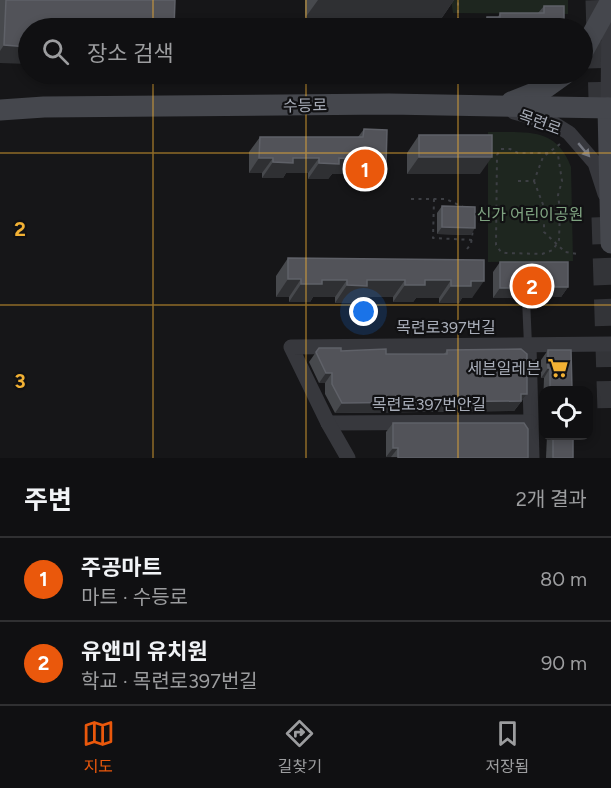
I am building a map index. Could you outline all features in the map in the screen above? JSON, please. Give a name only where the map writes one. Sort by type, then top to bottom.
[{"type":"street","points":[[593,33],[609,4]]},
{"type":"street","points":[[609,4],[610,108]]},
{"type":"street","points":[[496,107],[544,89],[551,84]]},
{"type":"street","points":[[0,99],[44,107]]},
{"type":"street","name":"수등로","points":[[0,110],[44,107],[389,104],[610,108]]},
{"type":"street","name":"목련로","points":[[496,107],[553,123],[569,132],[595,163],[610,206]]},
{"type":"street","name":"목련로","points":[[610,108],[611,243]]},
{"type":"street","name":"목련로397번길","points":[[328,423],[291,346],[611,344]]},
{"type":"street","points":[[529,346],[532,458]]},
{"type":"street","name":"목련로397번안길","points":[[328,423],[530,422]]},
{"type":"street","points":[[328,423],[348,458]]},
{"type":"lane","points":[[526,298],[529,346]]},
{"type":"path","points":[[458,0],[458,18]]},
{"type":"path","points":[[562,143],[543,157],[534,181],[544,207],[544,232],[565,252],[578,254]]},
{"type":"path","points":[[505,149],[518,153],[549,153],[558,155],[562,181],[558,195],[560,210],[557,244],[553,250],[542,254],[501,252],[496,245],[497,155],[499,151],[505,149]]},
{"type":"path","points":[[518,181],[534,181]]},
{"type":"path","points":[[411,199],[455,202],[469,211]]},
{"type":"path","points":[[434,199],[433,238],[472,240]]},
{"type":"path","points":[[467,249],[472,240],[473,227]]},
{"type":"green space","points":[[451,0],[568,0],[568,14],[453,13]]},
{"type":"green space","name":"신가 어린이공원","points":[[488,132],[538,134],[557,144],[565,154],[571,167],[573,261],[488,262]]},
{"type":"building","points":[[6,0],[175,0],[174,18],[18,18],[18,46],[4,45]]},
{"type":"building","points":[[544,6],[564,6],[564,18],[487,18],[500,17],[500,13],[544,13]]},
{"type":"building","points":[[364,129],[387,130],[386,166],[363,166],[363,159],[339,158],[339,164],[319,163],[319,158],[293,158],[293,163],[273,162],[273,158],[259,158],[260,137],[363,137]]},
{"type":"building","points":[[419,135],[492,135],[492,157],[419,157]]},
{"type":"building","points":[[442,206],[475,207],[475,228],[442,227]]},
{"type":"building","points":[[288,258],[484,260],[484,281],[471,281],[471,286],[451,286],[451,280],[425,280],[425,285],[405,285],[405,280],[367,280],[367,286],[347,285],[347,280],[322,280],[322,284],[301,284],[301,279],[288,279]]},
{"type":"building","points":[[500,262],[568,262],[568,287],[544,287],[544,283],[519,283],[519,288],[500,288]]},
{"type":"building","points":[[319,348],[341,348],[341,351],[386,349],[386,354],[447,354],[447,350],[521,349],[527,354],[527,394],[521,394],[521,401],[342,403],[332,384],[332,373],[326,373],[316,352]]},
{"type":"building","points":[[548,350],[571,350],[572,386],[550,386],[550,368],[548,368]]},
{"type":"building","points":[[393,423],[524,423],[528,429],[528,458],[398,458],[398,448],[393,448]]},
{"type":"building","points":[[553,440],[573,440],[573,458],[553,458]]},
{"type":"tunnel","points":[[599,0],[602,98]]},
{"type":"tunnel","points":[[605,217],[611,412]]},
{"type":"place","name":"주공마트","points":[[365,169]]},
{"type":"place","name":"유앤미 유치원","points":[[532,286]]},
{"type":"place","name":"세븐일레븐","points":[[558,368]]}]
